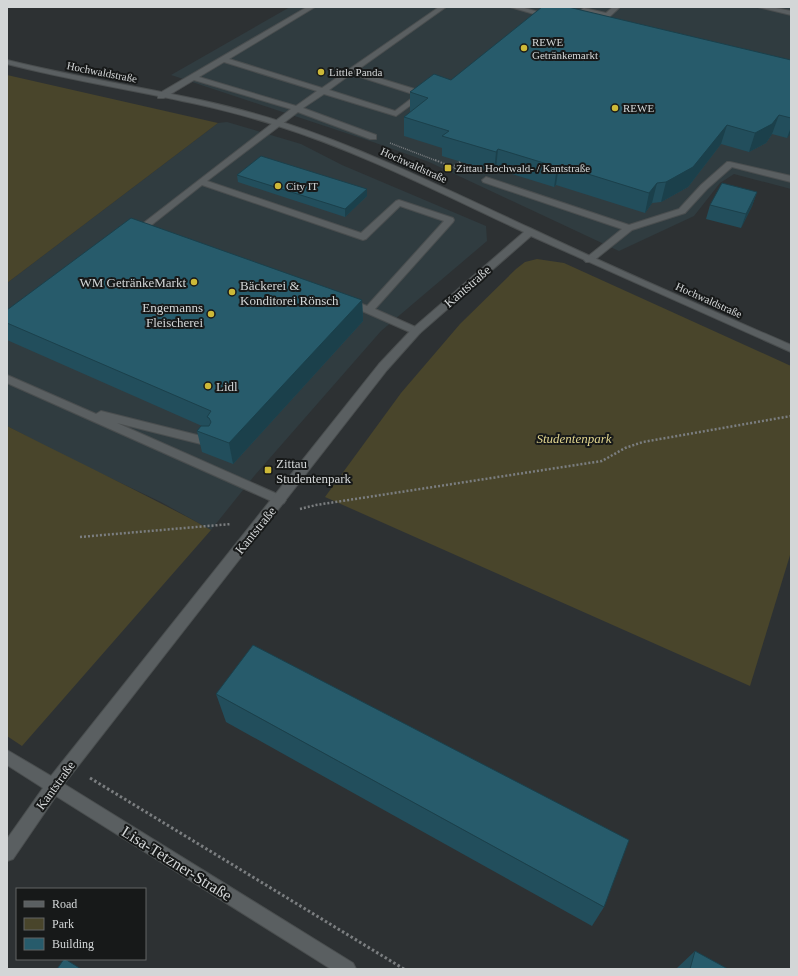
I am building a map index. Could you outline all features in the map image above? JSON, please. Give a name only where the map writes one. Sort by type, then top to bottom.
[{"type":"street","points":[[161,96],[312,7]]},
{"type":"street","points":[[157,233],[139,230],[278,123],[443,7]]},
{"type":"street","points":[[513,7],[548,13],[533,25]]},
{"type":"street","points":[[615,26],[600,22],[617,7]]},
{"type":"street","points":[[761,7],[791,13]]},
{"type":"street","points":[[584,10],[608,16]]},
{"type":"street","points":[[223,59],[396,114],[434,86]]},
{"type":"street","name":"Hochwaldstraße","points":[[7,62],[43,72],[201,104],[278,123],[353,151],[589,260],[791,349]]},
{"type":"street","points":[[351,72],[422,94]]},
{"type":"street","points":[[193,77],[298,109],[373,137]]},
{"type":"street","points":[[589,260],[629,228],[682,211],[704,187],[730,164],[791,179]]},
{"type":"street","points":[[486,180],[629,228]]},
{"type":"street","points":[[201,182],[363,237],[399,203],[450,220],[369,310]]},
{"type":"street","name":"Kantstraße","points":[[7,853],[54,785],[280,500],[383,367],[416,331],[530,232]]},
{"type":"street","points":[[340,299],[416,331]]},
{"type":"street","points":[[7,379],[280,500]]},
{"type":"street","points":[[69,407],[209,442]]},
{"type":"street","name":"Lisa-Tetzner-Straße","points":[[7,757],[347,969]]},
{"type":"path","points":[[384,141],[486,180]]},
{"type":"path","points":[[452,168],[460,161],[466,162]]},
{"type":"path","points":[[296,514],[301,509],[316,506],[602,461],[625,448],[643,442],[791,416]]},
{"type":"path","points":[[80,537],[229,523],[253,534]]},
{"type":"path","points":[[70,765],[404,969]]},
{"type":"shaded area","points":[[290,7],[791,7],[791,189],[734,174],[720,183],[694,216],[619,251],[429,162],[171,75]]},
{"type":"shaded area","points":[[227,122],[301,144],[342,165],[486,226],[487,241],[381,331],[255,475],[211,530],[161,502],[68,458],[7,426],[7,283],[218,123]]},
{"type":"green space","points":[[7,75],[218,123],[7,283]]},
{"type":"green space","name":"Studentenpark","points":[[537,259],[564,263],[791,366],[791,552],[750,686],[325,497],[401,393],[460,324],[516,269],[525,262]]},
{"type":"green space","points":[[7,426],[211,530],[22,746],[7,736]]},
{"type":"building","name":"REWE","points":[[542,7],[568,7],[791,60],[791,118],[779,115],[772,124],[755,133],[727,125],[693,167],[666,182],[657,183],[649,193],[559,165],[557,167],[498,149],[496,152],[442,136],[449,131],[404,117],[428,98],[410,92],[434,74],[451,80]]},
{"type":"building","points":[[261,156],[367,189],[345,209],[237,175]]},
{"type":"building","points":[[722,183],[757,192],[746,214],[710,205]]},
{"type":"building","name":"Lidl","points":[[131,218],[362,300],[229,443],[197,431],[201,426],[209,426],[211,422],[207,417],[211,411],[7,323],[7,310]]},
{"type":"building","points":[[253,645],[629,840],[604,907],[216,694]]},
{"type":"building","points":[[695,951],[728,969],[690,969]]},
{"type":"building","points":[[63,960],[67,960],[81,969],[57,969]]},
{"type":"place","name":"REWE Getränkemarkt","points":[[524,48]]},
{"type":"place","name":"Little Panda","points":[[321,72]]},
{"type":"place","name":"REWE","points":[[615,108]]},
{"type":"place","name":"Zittau Hochwald- / Kantstraße","points":[[448,168]]},
{"type":"place","name":"City IT","points":[[278,186]]},
{"type":"place","name":"WM GetränkeMarkt","points":[[194,282]]},
{"type":"place","name":"Bäckerei & Konditorei Rönsch","points":[[232,292]]},
{"type":"place","name":"Engemanns Fleischerei","points":[[211,314]]},
{"type":"place","name":"Lidl","points":[[208,386]]},
{"type":"place","name":"Zittau Studentenpark","points":[[268,470]]}]
